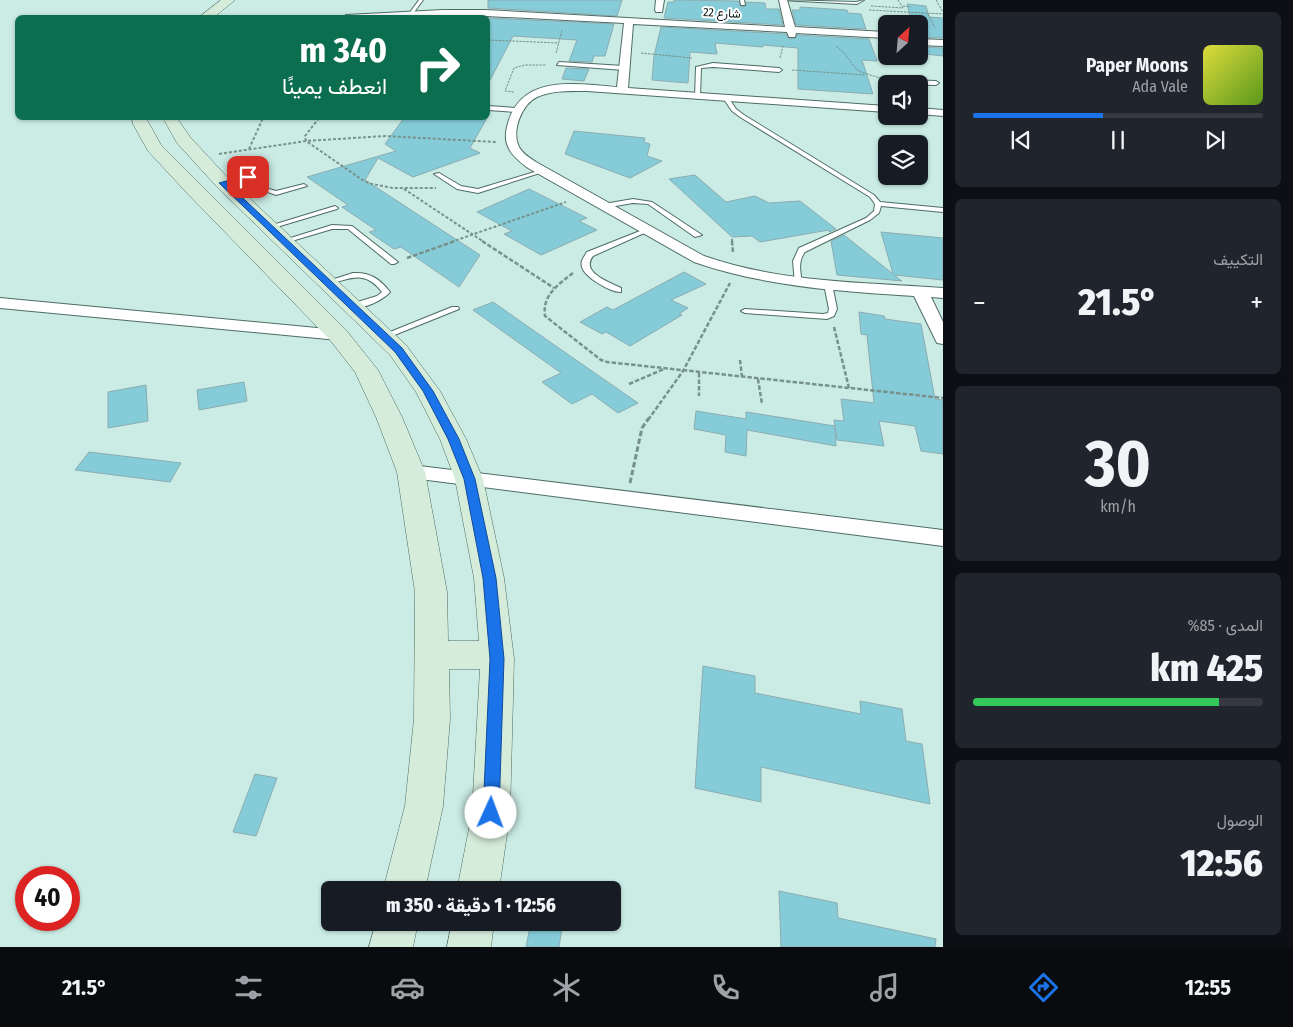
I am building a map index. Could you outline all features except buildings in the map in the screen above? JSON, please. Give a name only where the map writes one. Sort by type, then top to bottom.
[{"type":"street","points":[[208,15],[229,0]]},
{"type":"street","points":[[783,0],[788,33]]},
{"type":"street","name":"شارع 22","points":[[394,15],[486,13],[878,40]]},
{"type":"street","name":"شارع 22","points":[[490,18],[629,24]]},
{"type":"street","points":[[622,90],[629,24]]},
{"type":"street","name":"شارع 22","points":[[788,33],[878,34]]},
{"type":"street","points":[[928,37],[942,39]]},
{"type":"street","points":[[928,41],[942,39]]},
{"type":"street","points":[[878,108],[574,88],[537,93],[527,98],[518,110],[511,131],[511,143],[520,157],[544,172],[698,259],[735,273],[798,282],[943,294]]},
{"type":"street","points":[[928,112],[943,113]]},
{"type":"street","points":[[140,120],[154,147],[192,189],[338,335],[366,370],[389,417],[410,472],[431,592],[432,719],[424,806],[406,881]]},
{"type":"street","points":[[171,120],[183,140],[223,183],[329,282],[398,350],[428,391],[453,439],[469,479],[489,578],[496,655],[491,813],[480,881]]},
{"type":"street","points":[[920,291],[943,339]]},
{"type":"street","points":[[0,303],[338,335]]},
{"type":"street","points":[[410,472],[943,538]]},
{"type":"street","points":[[431,655],[496,655]]},
{"type":"street","points":[[391,947],[395,931]]},
{"type":"street","points":[[469,947],[472,931]]},
{"type":"lane","points":[[410,14],[421,0]]},
{"type":"lane","points":[[783,0],[857,3],[862,0]]},
{"type":"lane","points":[[559,64],[624,68]]},
{"type":"lane","points":[[697,96],[699,67],[779,70]]},
{"type":"lane","points":[[928,83],[936,83]]},
{"type":"lane","points":[[726,98],[734,110],[742,116],[872,196],[878,204],[877,212],[868,219],[802,250],[796,257],[795,266],[798,282]]},
{"type":"lane","points":[[490,108],[518,110]]},
{"type":"lane","points":[[437,174],[459,188],[478,191],[544,172]]},
{"type":"lane","points":[[223,183],[242,178],[252,178],[267,190],[276,193],[304,186]]},
{"type":"lane","points":[[604,206],[630,200],[644,201],[650,203],[698,235]]},
{"type":"lane","points":[[878,204],[943,210]]},
{"type":"lane","points":[[278,234],[335,208]]},
{"type":"lane","points":[[278,234],[332,227],[350,227],[394,262]]},
{"type":"lane","points":[[618,290],[586,271],[583,265],[585,259],[590,254],[647,230]]},
{"type":"lane","points":[[744,311],[824,317],[831,314],[833,309],[828,284]]},
{"type":"lane","points":[[384,336],[456,309]]},
{"type":"path","points":[[898,0],[906,12]]},
{"type":"path","points":[[866,10],[928,14],[943,13],[936,0]]},
{"type":"path","points":[[902,6],[911,7]]},
{"type":"path","points":[[928,14],[942,39]]},
{"type":"path","points":[[554,22],[562,27],[553,61],[559,64]]},
{"type":"path","points":[[761,68],[780,58],[781,49],[786,44],[788,33]]},
{"type":"path","points":[[818,36],[848,55],[852,66],[868,75]]},
{"type":"path","points":[[490,40],[559,43]]},
{"type":"path","points":[[626,52],[688,57],[702,62],[705,66]]},
{"type":"path","points":[[537,93],[505,91],[514,68],[559,64]]},
{"type":"path","points":[[779,70],[868,75],[878,78]]},
{"type":"path","points":[[249,149],[262,120]]},
{"type":"path","points":[[306,141],[305,136],[317,120]]},
{"type":"path","points":[[198,157],[306,141],[396,136],[511,143]]},
{"type":"path","points":[[306,141],[364,181],[382,187],[404,189],[459,188]]},
{"type":"path","points":[[404,189],[554,288]]},
{"type":"path","points":[[394,262],[586,196]]},
{"type":"path","points":[[627,499],[642,428],[683,371],[735,273],[732,239]]},
{"type":"path","points":[[583,265],[554,288],[544,301],[543,308],[546,316],[601,360],[614,364],[943,398]]},
{"type":"path","points":[[831,314],[849,388]]},
{"type":"path","points":[[740,360],[742,377]]},
{"type":"path","points":[[629,384],[665,369]]},
{"type":"path","points":[[698,372],[699,396]]},
{"type":"path","points":[[758,379],[762,404]]},
{"type":"route","points":[[248,177],[223,183],[329,282],[398,350],[428,391],[453,439],[469,479],[489,578],[497,659],[491,813]]}]
